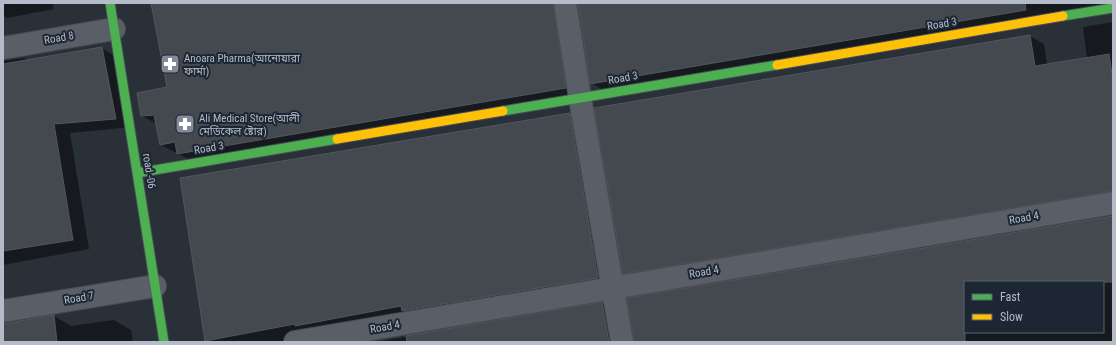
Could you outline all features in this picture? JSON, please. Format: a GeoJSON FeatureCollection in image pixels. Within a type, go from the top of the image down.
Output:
{"type":"FeatureCollection","features":[{"type":"Feature","properties":{"kind":"street","name":"road -06"},"geometry":{"type":"LineString","coordinates":[[110,3],[164,342]]}},
{"type":"Feature","properties":{"kind":"street"},"geometry":{"type":"LineString","coordinates":[[565,3],[622,342]]}},
{"type":"Feature","properties":{"kind":"street","name":"Road 3"},"geometry":{"type":"LineString","coordinates":[[137,173],[1113,8]]}},
{"type":"Feature","properties":{"kind":"street","name":"Road 8"},"geometry":{"type":"LineString","coordinates":[[3,48],[114,29]]}},
{"type":"Feature","properties":{"kind":"street","name":"Road 4"},"geometry":{"type":"LineString","coordinates":[[295,342],[1113,203]]}},
{"type":"Feature","properties":{"kind":"street","name":"Road 7"},"geometry":{"type":"LineString","coordinates":[[3,311],[155,286]]}},
{"type":"Feature","properties":{"kind":"building"},"geometry":{"type":"Polygon","coordinates":[[[151,3],[553,3],[566,88],[177,154],[175,142],[160,145],[154,115],[141,116],[137,93],[167,87],[151,3]]]}},
{"type":"Feature","properties":{"kind":"building"},"geometry":{"type":"Polygon","coordinates":[[[578,3],[1025,3],[1026,10],[590,84],[578,3]]]}},
{"type":"Feature","properties":{"kind":"building"},"geometry":{"type":"Polygon","coordinates":[[[1030,35],[1035,66],[1109,54],[1113,81],[1113,191],[623,274],[594,108],[1030,35]]]}},
{"type":"Feature","properties":{"kind":"building"},"geometry":{"type":"Polygon","coordinates":[[[102,47],[116,119],[54,124],[73,240],[3,251],[3,64],[102,47]]]}},
{"type":"Feature","properties":{"kind":"building"},"geometry":{"type":"Polygon","coordinates":[[[570,113],[598,278],[402,311],[401,306],[205,341],[180,178],[570,113]]]}},
{"type":"Feature","properties":{"kind":"building"},"geometry":{"type":"Polygon","coordinates":[[[1113,216],[1113,282],[964,281],[965,342],[634,342],[627,298],[1113,216]]]}},
{"type":"Feature","properties":{"kind":"building"},"geometry":{"type":"Polygon","coordinates":[[[602,302],[609,342],[407,342],[406,336],[602,302]]]}},
{"type":"Feature","properties":{"kind":"building"},"geometry":{"type":"Polygon","coordinates":[[[54,315],[57,342],[3,342],[3,324],[54,315]]]}},
{"type":"Feature","properties":{"kind":"traffic: fast"},"geometry":{"type":"LineString","coordinates":[[110,3],[164,342]]}},
{"type":"Feature","properties":{"kind":"traffic: fast"},"geometry":{"type":"LineString","coordinates":[[1063,16],[1113,8]]}},
{"type":"Feature","properties":{"kind":"traffic: fast"},"geometry":{"type":"LineString","coordinates":[[503,111],[777,65]]}},
{"type":"Feature","properties":{"kind":"traffic: fast"},"geometry":{"type":"LineString","coordinates":[[137,173],[337,139]]}},
{"type":"Feature","properties":{"kind":"traffic: slow"},"geometry":{"type":"LineString","coordinates":[[777,65],[1063,16]]}},
{"type":"Feature","properties":{"kind":"traffic: slow"},"geometry":{"type":"LineString","coordinates":[[337,139],[503,111]]}},
{"type":"Feature","properties":{"kind":"place","name":"Anoara Pharma(আনোয়ারা ফার্মা)"},"geometry":{"type":"Point","coordinates":[170,64]}},
{"type":"Feature","properties":{"kind":"place","name":"Ali Medical Store(আলী মেডিকেল ষ্টোর)"},"geometry":{"type":"Point","coordinates":[185,124]}}]}
